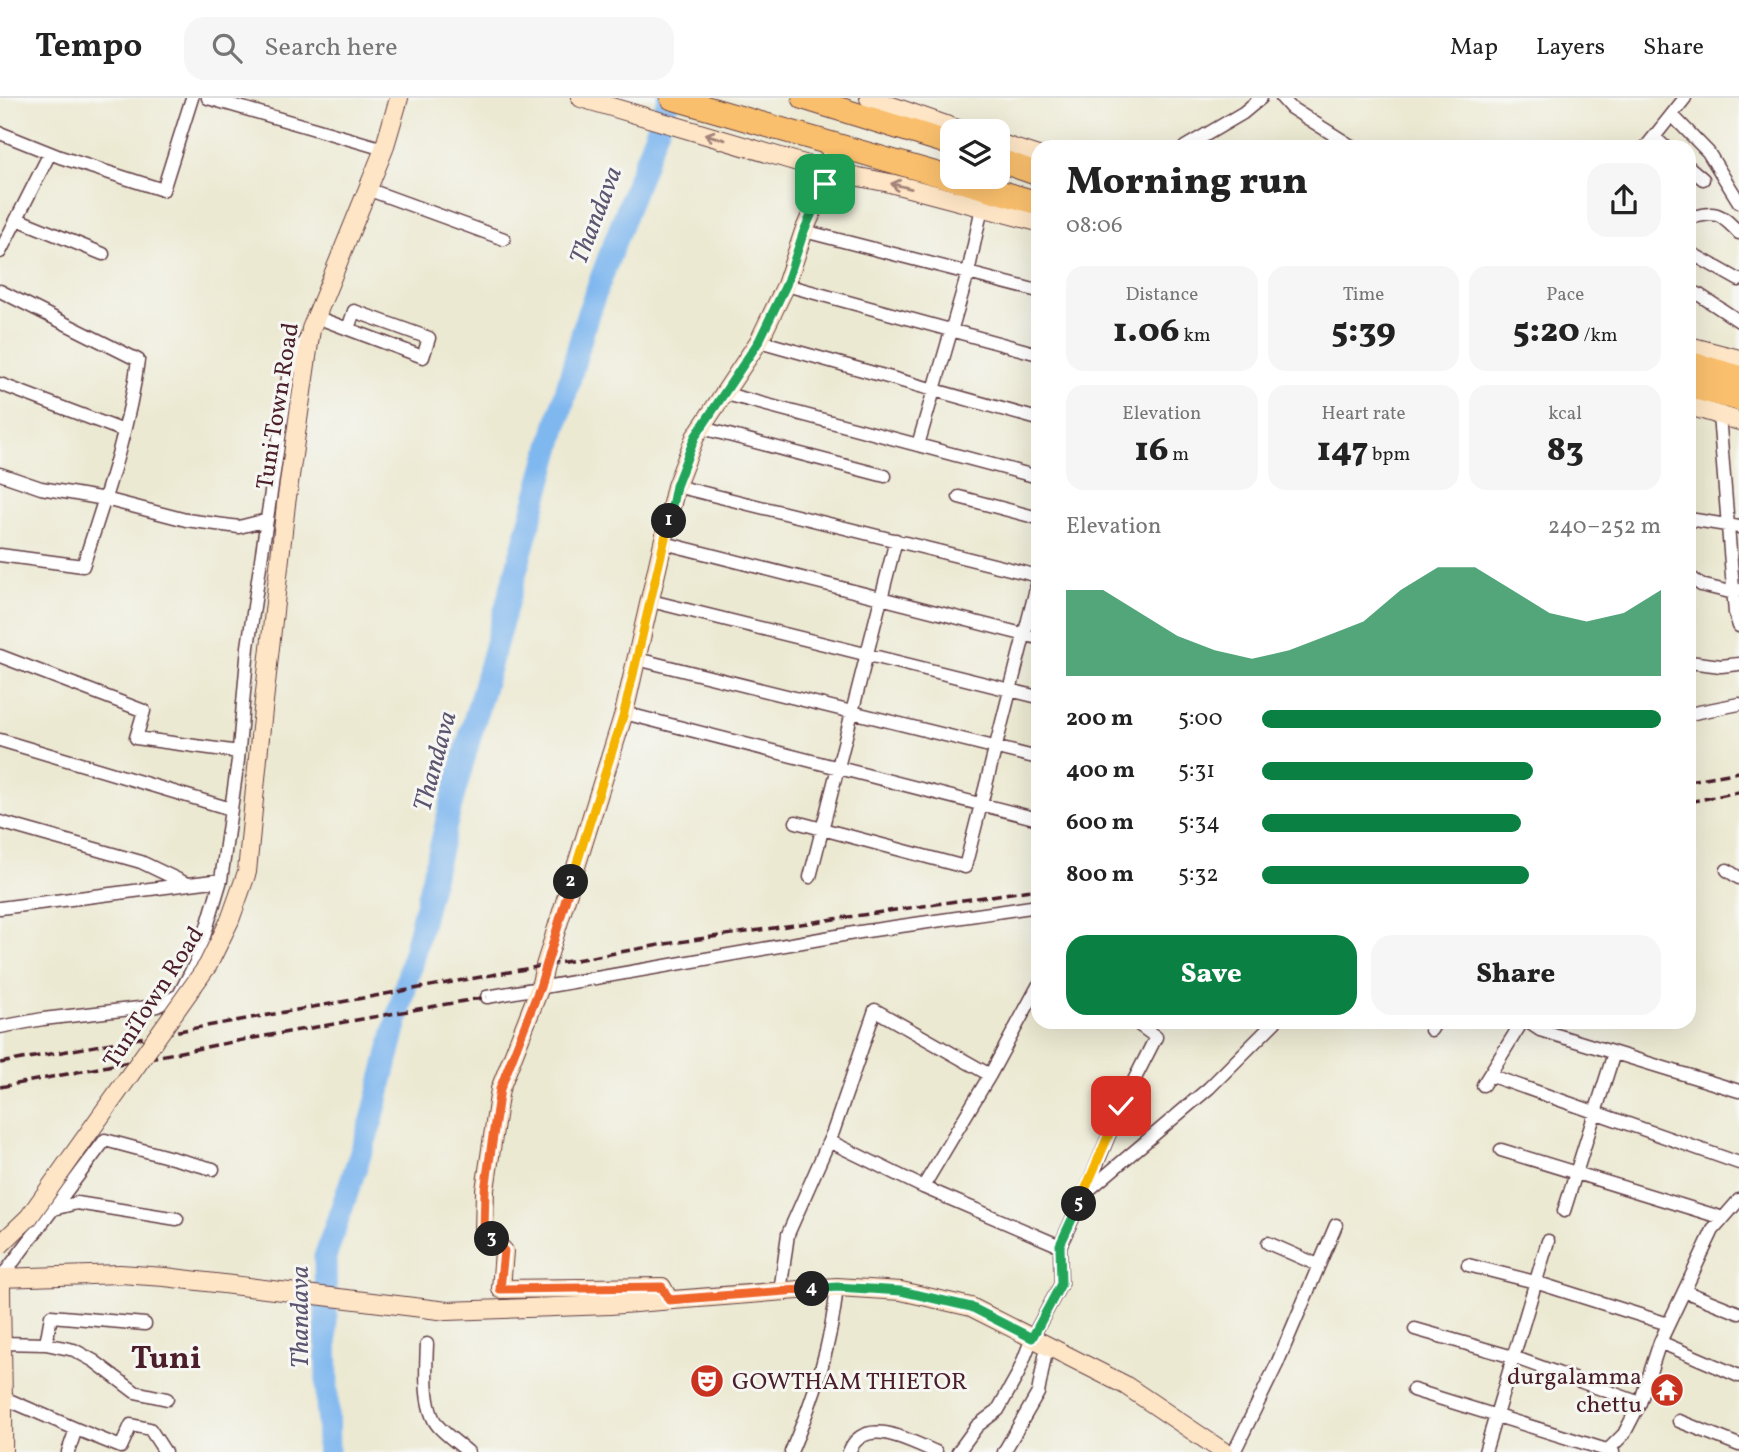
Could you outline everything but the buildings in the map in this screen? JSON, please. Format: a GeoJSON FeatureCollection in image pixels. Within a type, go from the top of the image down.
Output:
{"type":"FeatureCollection","features":[{"type":"Feature","properties":{"kind":"highway"},"geometry":{"type":"LineString","coordinates":[[672,98],[1031,201]]}},
{"type":"Feature","properties":{"kind":"highway"},"geometry":{"type":"LineString","coordinates":[[804,98],[940,140]]}},
{"type":"Feature","properties":{"kind":"highway"},"geometry":{"type":"LineString","coordinates":[[1010,164],[1031,172]]}},
{"type":"Feature","properties":{"kind":"highway"},"geometry":{"type":"LineString","coordinates":[[1696,365],[1739,377]]}},
{"type":"Feature","properties":{"kind":"highway"},"geometry":{"type":"LineString","coordinates":[[1696,388],[1739,400]]}},
{"type":"Feature","properties":{"kind":"street"},"geometry":{"type":"LineString","coordinates":[[0,133],[50,153],[163,190],[192,98]]}},
{"type":"Feature","properties":{"kind":"street"},"geometry":{"type":"LineString","coordinates":[[208,98],[384,149]]}},
{"type":"Feature","properties":{"kind":"street","name":"Tuni Town Road"},"geometry":{"type":"LineString","coordinates":[[260,737],[286,504],[313,323],[384,149],[399,98]]}},
{"type":"Feature","properties":{"kind":"street"},"geometry":{"type":"LineString","coordinates":[[581,98],[828,171],[982,206],[1031,220]]}},
{"type":"Feature","properties":{"kind":"street"},"geometry":{"type":"LineString","coordinates":[[869,98],[940,123]]}},
{"type":"Feature","properties":{"kind":"street"},"geometry":{"type":"LineString","coordinates":[[1197,140],[1243,113],[1261,98]]}},
{"type":"Feature","properties":{"kind":"street"},"geometry":{"type":"LineString","coordinates":[[1282,98],[1291,108],[1342,140]]}},
{"type":"Feature","properties":{"kind":"street"},"geometry":{"type":"LineString","coordinates":[[1652,140],[1685,98]]}},
{"type":"Feature","properties":{"kind":"street"},"geometry":{"type":"LineString","coordinates":[[1672,115],[1696,140]]}},
{"type":"Feature","properties":{"kind":"street"},"geometry":{"type":"LineString","coordinates":[[1696,140],[1707,152],[1739,202]]}},
{"type":"Feature","properties":{"kind":"street"},"geometry":{"type":"LineString","coordinates":[[669,1300],[662,1287],[500,1289],[504,1251],[484,1231],[485,1190],[500,1089],[540,987],[624,713],[676,486],[695,437],[759,341],[786,285],[804,231],[825,184],[833,145]]}},
{"type":"Feature","properties":{"kind":"street"},"geometry":{"type":"LineString","coordinates":[[1010,147],[1031,154]]}},
{"type":"Feature","properties":{"kind":"street"},"geometry":{"type":"LineString","coordinates":[[0,252],[50,153]]}},
{"type":"Feature","properties":{"kind":"street"},"geometry":{"type":"LineString","coordinates":[[1696,173],[1703,179]]}},
{"type":"Feature","properties":{"kind":"street"},"geometry":{"type":"LineString","coordinates":[[367,189],[504,239]]}},
{"type":"Feature","properties":{"kind":"street"},"geometry":{"type":"LineString","coordinates":[[918,445],[968,273],[982,206]]}},
{"type":"Feature","properties":{"kind":"street"},"geometry":{"type":"LineString","coordinates":[[1696,217],[1722,215],[1739,233]]}},
{"type":"Feature","properties":{"kind":"street"},"geometry":{"type":"LineString","coordinates":[[17,219],[103,254]]}},
{"type":"Feature","properties":{"kind":"street"},"geometry":{"type":"LineString","coordinates":[[804,231],[1031,289]]}},
{"type":"Feature","properties":{"kind":"street"},"geometry":{"type":"LineString","coordinates":[[1696,256],[1739,280]]}},
{"type":"Feature","properties":{"kind":"street"},"geometry":{"type":"LineString","coordinates":[[786,285],[1031,352]]}},
{"type":"Feature","properties":{"kind":"street"},"geometry":{"type":"LineString","coordinates":[[0,291],[138,360],[134,395],[83,566],[0,555]]}},
{"type":"Feature","properties":{"kind":"street"},"geometry":{"type":"LineString","coordinates":[[1696,293],[1739,321]]}},
{"type":"Feature","properties":{"kind":"street"},"geometry":{"type":"LineString","coordinates":[[0,1027],[43,1019],[157,1006],[179,995],[197,960],[221,880],[239,752],[248,647],[289,371],[313,323],[348,329],[423,357],[429,338],[354,311],[348,329]]}},
{"type":"Feature","properties":{"kind":"street"},"geometry":{"type":"LineString","coordinates":[[759,341],[1031,417]]}},
{"type":"Feature","properties":{"kind":"street"},"geometry":{"type":"LineString","coordinates":[[1696,348],[1739,359]]}},
{"type":"Feature","properties":{"kind":"street"},"geometry":{"type":"LineString","coordinates":[[0,384],[124,431]]}},
{"type":"Feature","properties":{"kind":"street"},"geometry":{"type":"LineString","coordinates":[[726,394],[1031,475]]}},
{"type":"Feature","properties":{"kind":"street"},"geometry":{"type":"LineString","coordinates":[[1696,408],[1739,421]]}},
{"type":"Feature","properties":{"kind":"street"},"geometry":{"type":"LineString","coordinates":[[1719,415],[1733,526],[1735,613],[1739,626]]}},
{"type":"Feature","properties":{"kind":"street"},"geometry":{"type":"LineString","coordinates":[[702,428],[885,476]]}},
{"type":"Feature","properties":{"kind":"street"},"geometry":{"type":"LineString","coordinates":[[0,474],[41,488],[105,499],[186,520],[239,527],[267,520]]}},
{"type":"Feature","properties":{"kind":"street"},"geometry":{"type":"LineString","coordinates":[[676,486],[1031,576]]}},
{"type":"Feature","properties":{"kind":"street"},"geometry":{"type":"LineString","coordinates":[[959,497],[1031,516]]}},
{"type":"Feature","properties":{"kind":"street"},"geometry":{"type":"LineString","coordinates":[[1696,520],[1733,526]]}},
{"type":"Feature","properties":{"kind":"street"},"geometry":{"type":"LineString","coordinates":[[810,877],[896,540]]}},
{"type":"Feature","properties":{"kind":"street"},"geometry":{"type":"LineString","coordinates":[[664,543],[1031,636]]}},
{"type":"Feature","properties":{"kind":"street"},"geometry":{"type":"LineString","coordinates":[[1696,581],[1702,585],[1736,591]]}},
{"type":"Feature","properties":{"kind":"street"},"geometry":{"type":"LineString","coordinates":[[651,601],[1031,695]]}},
{"type":"Feature","properties":{"kind":"street"},"geometry":{"type":"LineString","coordinates":[[796,822],[965,867],[1031,606]]}},
{"type":"Feature","properties":{"kind":"street"},"geometry":{"type":"LineString","coordinates":[[0,656],[144,710],[136,738],[239,752]]}},
{"type":"Feature","properties":{"kind":"street"},"geometry":{"type":"LineString","coordinates":[[637,659],[1031,756]]}},
{"type":"Feature","properties":{"kind":"street"},"geometry":{"type":"LineString","coordinates":[[1696,663],[1721,666],[1739,664]]}},
{"type":"Feature","properties":{"kind":"street"},"geometry":{"type":"LineString","coordinates":[[1696,713],[1739,704]]}},
{"type":"Feature","properties":{"kind":"street"},"geometry":{"type":"LineString","coordinates":[[624,713],[1031,817]]}},
{"type":"Feature","properties":{"kind":"street","name":"TuniTown Road"},"geometry":{"type":"LineString","coordinates":[[0,1245],[29,1217],[208,965],[230,920],[247,872],[260,737]]}},
{"type":"Feature","properties":{"kind":"street"},"geometry":{"type":"LineString","coordinates":[[0,740],[231,809]]}},
{"type":"Feature","properties":{"kind":"street"},"geometry":{"type":"LineString","coordinates":[[0,822],[141,862],[187,884]]}},
{"type":"Feature","properties":{"kind":"street"},"geometry":{"type":"LineString","coordinates":[[1727,870],[1739,878]]}},
{"type":"Feature","properties":{"kind":"street"},"geometry":{"type":"LineString","coordinates":[[0,908],[221,880]]}},
{"type":"Feature","properties":{"kind":"street"},"geometry":{"type":"LineString","coordinates":[[487,997],[860,932],[1031,907]]}},
{"type":"Feature","properties":{"kind":"street"},"geometry":{"type":"LineString","coordinates":[[923,1187],[990,1075],[1031,999]]}},
{"type":"Feature","properties":{"kind":"street"},"geometry":{"type":"LineString","coordinates":[[780,1292],[788,1234],[829,1141],[875,1010],[990,1075]]}},
{"type":"Feature","properties":{"kind":"street"},"geometry":{"type":"LineString","coordinates":[[958,1452],[977,1426],[998,1409],[1039,1342],[1061,1284],[1060,1245],[1121,1106],[1156,1037],[1145,1029]]}},
{"type":"Feature","properties":{"kind":"street"},"geometry":{"type":"LineString","coordinates":[[1084,1194],[1209,1088],[1268,1029]]}},
{"type":"Feature","properties":{"kind":"street"},"geometry":{"type":"LineString","coordinates":[[1518,1029],[1486,1080],[1595,1113],[1739,1163]]}},
{"type":"Feature","properties":{"kind":"street"},"geometry":{"type":"LineString","coordinates":[[1538,1029],[1739,1091]]}},
{"type":"Feature","properties":{"kind":"street"},"geometry":{"type":"LineString","coordinates":[[1564,1211],[1614,1053]]}},
{"type":"Feature","properties":{"kind":"street"},"geometry":{"type":"LineString","coordinates":[[3,1452],[0,1278],[105,1140],[213,1168]]}},
{"type":"Feature","properties":{"kind":"street"},"geometry":{"type":"LineString","coordinates":[[829,1141],[923,1187],[1060,1245]]}},
{"type":"Feature","properties":{"kind":"street"},"geometry":{"type":"LineString","coordinates":[[1501,1150],[1723,1218]]}},
{"type":"Feature","properties":{"kind":"street"},"geometry":{"type":"LineString","coordinates":[[1413,1390],[1609,1451],[1624,1434],[1640,1403],[1660,1342],[1713,1230],[1739,1200]]}},
{"type":"Feature","properties":{"kind":"street"},"geometry":{"type":"LineString","coordinates":[[53,1209],[77,1203],[177,1219]]}},
{"type":"Feature","properties":{"kind":"street"},"geometry":{"type":"LineString","coordinates":[[1234,1452],[1277,1364],[1336,1225]]}},
{"type":"Feature","properties":{"kind":"street"},"geometry":{"type":"LineString","coordinates":[[1485,1452],[1548,1241]]}},
{"type":"Feature","properties":{"kind":"street"},"geometry":{"type":"LineString","coordinates":[[1268,1242],[1318,1265]]}},
{"type":"Feature","properties":{"kind":"street"},"geometry":{"type":"LineString","coordinates":[[1468,1265],[1535,1282],[1668,1324]]}},
{"type":"Feature","properties":{"kind":"street"},"geometry":{"type":"LineString","coordinates":[[0,1278],[120,1274],[442,1310],[610,1305],[837,1287],[901,1291],[971,1307],[1125,1385],[1224,1452]]}},
{"type":"Feature","properties":{"kind":"street"},"geometry":{"type":"LineString","coordinates":[[791,1452],[812,1402],[833,1327],[837,1287]]}},
{"type":"Feature","properties":{"kind":"street"},"geometry":{"type":"LineString","coordinates":[[1684,1291],[1739,1313]]}},
{"type":"Feature","properties":{"kind":"street"},"geometry":{"type":"LineString","coordinates":[[46,1344],[51,1315],[145,1324]]}},
{"type":"Feature","properties":{"kind":"street"},"geometry":{"type":"LineString","coordinates":[[1415,1329],[1513,1357],[1640,1403]]}},
{"type":"Feature","properties":{"kind":"street"},"geometry":{"type":"LineString","coordinates":[[1004,1452],[1038,1393],[1039,1342]]}},
{"type":"Feature","properties":{"kind":"street"},"geometry":{"type":"LineString","coordinates":[[1660,1342],[1739,1376]]}},
{"type":"Feature","properties":{"kind":"street"},"geometry":{"type":"LineString","coordinates":[[1,1343],[46,1344],[74,1350],[94,1360],[135,1392],[167,1399]]}},
{"type":"Feature","properties":{"kind":"street"},"geometry":{"type":"LineString","coordinates":[[427,1344],[425,1378],[436,1424],[468,1452]]}},
{"type":"Feature","properties":{"kind":"street"},"geometry":{"type":"LineString","coordinates":[[2,1398],[114,1448],[121,1447],[131,1425],[150,1429],[165,1452]]}},
{"type":"Feature","properties":{"kind":"street"},"geometry":{"type":"LineString","coordinates":[[1679,1421],[1739,1445]]}},
{"type":"Feature","properties":{"kind":"street"},"geometry":{"type":"LineString","coordinates":[[68,1452],[76,1429]]}},
{"type":"Feature","properties":{"kind":"street"},"geometry":{"type":"LineString","coordinates":[[849,1452],[853,1442],[861,1435],[871,1433],[892,1434],[936,1452]]}},
{"type":"Feature","properties":{"kind":"waterway","name":"Thandava"},"geometry":{"type":"LineString","coordinates":[[328,1452],[325,1257],[372,1120],[452,801],[588,313],[669,98]]}},
{"type":"Feature","properties":{"kind":"railway"},"geometry":{"type":"LineString","coordinates":[[1696,780],[1739,772]]}},
{"type":"Feature","properties":{"kind":"railway"},"geometry":{"type":"LineString","coordinates":[[1696,801],[1739,792]]}},
{"type":"Feature","properties":{"kind":"railway"},"geometry":{"type":"LineString","coordinates":[[0,1063],[665,944],[1031,890]]}},
{"type":"Feature","properties":{"kind":"railway"},"geometry":{"type":"LineString","coordinates":[[0,1087],[237,1041],[487,997]]}},
{"type":"Feature","properties":{"kind":"place","name":"GOWTHAM THIETOR"},"geometry":{"type":"Point","coordinates":[707,1381]}},
{"type":"Feature","properties":{"kind":"place","name":"durgalamma chettu"},"geometry":{"type":"Point","coordinates":[1667,1390]}},
{"type":"Feature","properties":{"kind":"district","name":"Tuni"},"geometry":{"type":"Point","coordinates":[166,1357]}},
{"type":"Feature","properties":{"kind":"route"},"geometry":{"type":"LineString","coordinates":[[825,184],[804,231],[786,285],[759,341],[695,437],[676,486],[624,713],[540,987],[500,1089],[485,1190],[484,1231],[504,1251],[500,1289],[662,1287],[669,1300],[837,1287],[901,1291],[971,1307],[1032,1338],[1061,1284],[1060,1245],[1099,1162],[1121,1106]]}}]}
